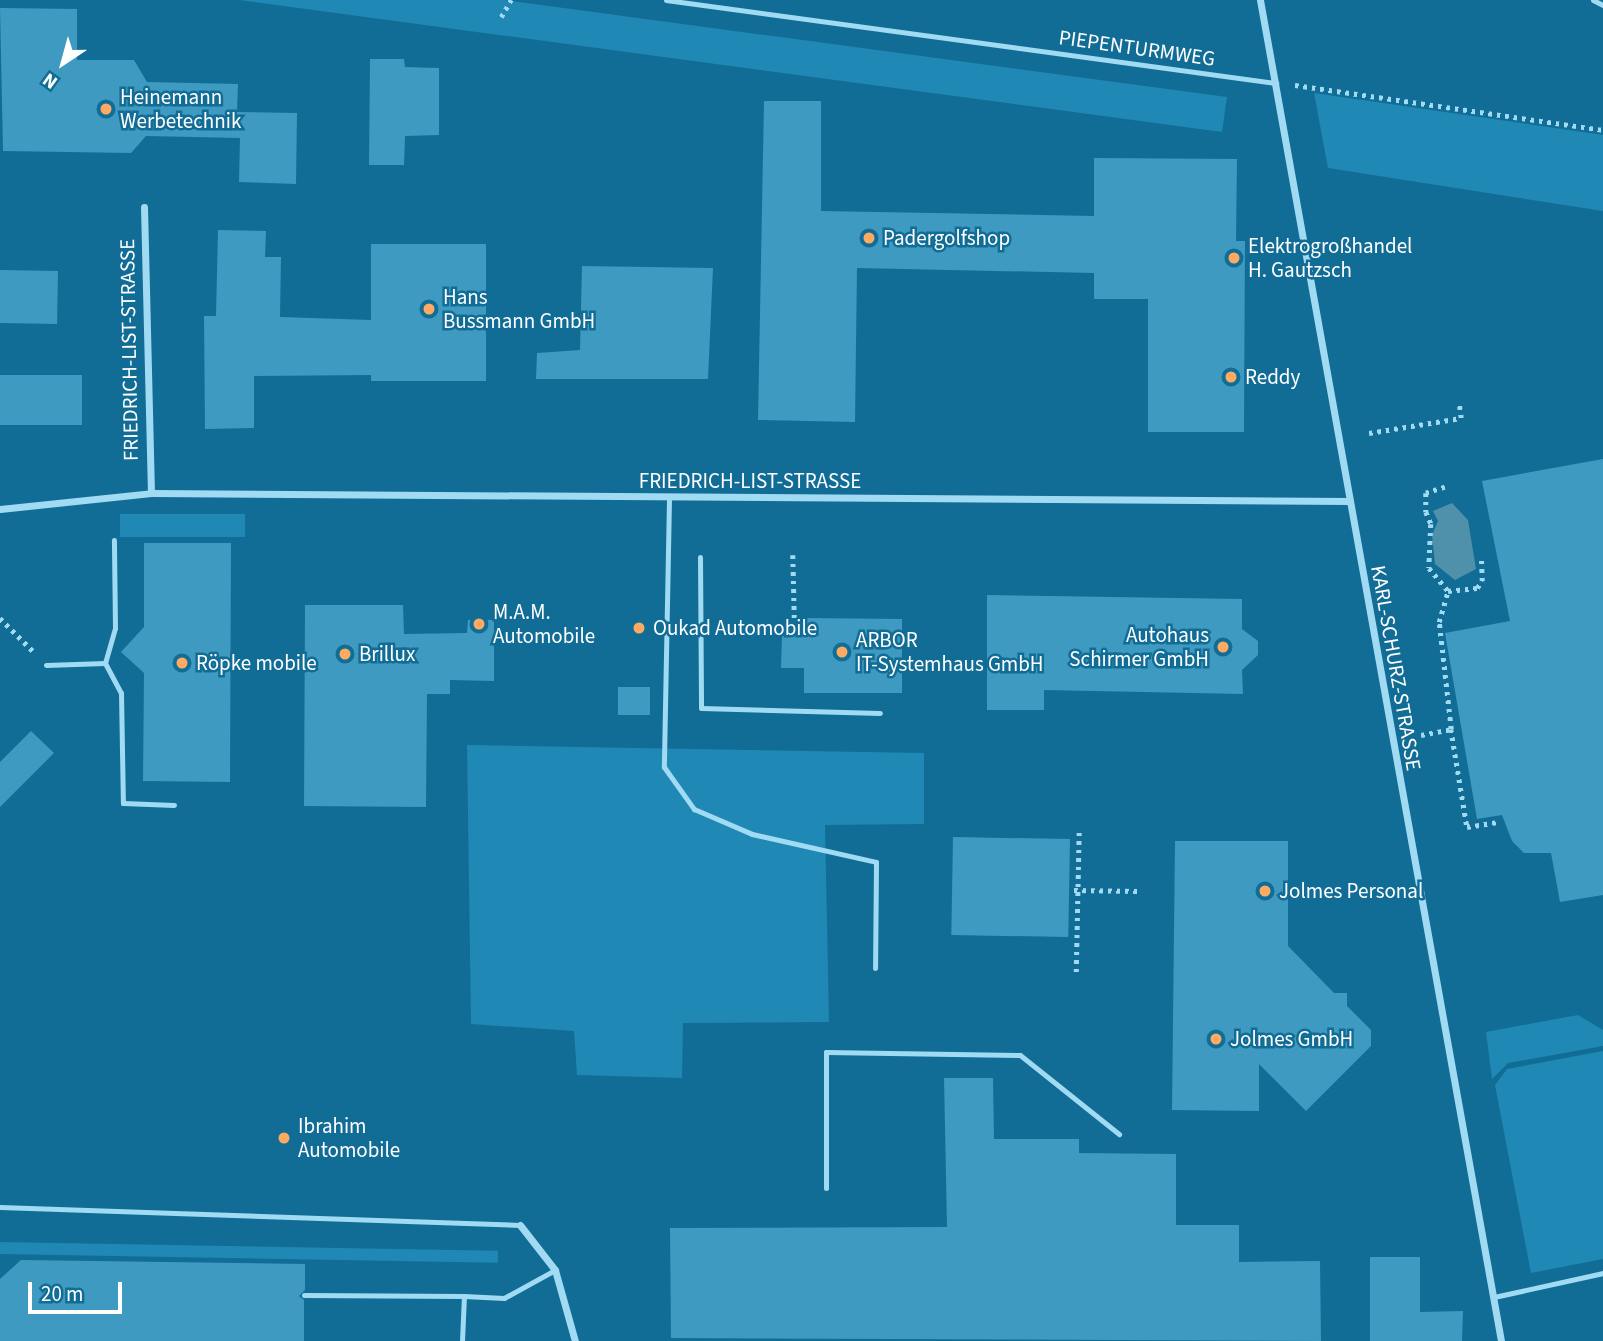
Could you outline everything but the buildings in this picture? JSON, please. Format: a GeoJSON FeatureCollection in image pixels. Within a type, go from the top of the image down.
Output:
{"type":"FeatureCollection","features":[{"type":"Feature","properties":{"kind":"street","name":"KARL-SCHURZ-STRASSE"},"geometry":{"type":"LineString","coordinates":[[1260,0],[1501,1341]]}},
{"type":"Feature","properties":{"kind":"street","name":"FRIEDRICH-LIST-STRASSE"},"geometry":{"type":"LineString","coordinates":[[144,207],[151,493]]}},
{"type":"Feature","properties":{"kind":"street","name":"FRIEDRICH-LIST-STRASSE"},"geometry":{"type":"LineString","coordinates":[[0,509],[151,493],[669,499],[1349,501]]}},
{"type":"Feature","properties":{"kind":"street"},"geometry":{"type":"LineString","coordinates":[[520,1225],[555,1270],[575,1341]]}},
{"type":"Feature","properties":{"kind":"lane","name":"PIEPENTURMWEG"},"geometry":{"type":"LineString","coordinates":[[666,0],[1276,83]]}},
{"type":"Feature","properties":{"kind":"lane"},"geometry":{"type":"LineString","coordinates":[[1593,0],[1603,5]]}},
{"type":"Feature","properties":{"kind":"lane"},"geometry":{"type":"LineString","coordinates":[[669,499],[664,767],[694,808],[752,834],[876,862],[875,968]]}},
{"type":"Feature","properties":{"kind":"lane"},"geometry":{"type":"LineString","coordinates":[[114,540],[115,628],[105,663],[121,692],[123,803],[174,805]]}},
{"type":"Feature","properties":{"kind":"lane"},"geometry":{"type":"LineString","coordinates":[[700,557],[701,708],[880,713]]}},
{"type":"Feature","properties":{"kind":"lane"},"geometry":{"type":"LineString","coordinates":[[46,664],[105,663]]}},
{"type":"Feature","properties":{"kind":"lane"},"geometry":{"type":"LineString","coordinates":[[825,1188],[826,1052],[1020,1055],[1119,1134]]}},
{"type":"Feature","properties":{"kind":"lane"},"geometry":{"type":"LineString","coordinates":[[0,1208],[520,1225]]}},
{"type":"Feature","properties":{"kind":"lane"},"geometry":{"type":"LineString","coordinates":[[304,1295],[504,1298],[555,1270]]}},
{"type":"Feature","properties":{"kind":"lane"},"geometry":{"type":"LineString","coordinates":[[1494,1297],[1603,1273]]}},
{"type":"Feature","properties":{"kind":"lane"},"geometry":{"type":"LineString","coordinates":[[462,1341],[464,1296]]}},
{"type":"Feature","properties":{"kind":"path"},"geometry":{"type":"LineString","coordinates":[[501,17],[510,0]]}},
{"type":"Feature","properties":{"kind":"path"},"geometry":{"type":"LineString","coordinates":[[1276,83],[1603,130]]}},
{"type":"Feature","properties":{"kind":"path"},"geometry":{"type":"LineString","coordinates":[[1369,433],[1461,418],[1459,404]]}},
{"type":"Feature","properties":{"kind":"path"},"geometry":{"type":"LineString","coordinates":[[1445,486],[1426,493],[1426,512],[1429,568],[1448,590]]}},
{"type":"Feature","properties":{"kind":"path"},"geometry":{"type":"LineString","coordinates":[[793,555],[795,636]]}},
{"type":"Feature","properties":{"kind":"path"},"geometry":{"type":"LineString","coordinates":[[1448,590],[1477,588],[1481,557]]}},
{"type":"Feature","properties":{"kind":"path"},"geometry":{"type":"LineString","coordinates":[[1448,590],[1439,636],[1467,827],[1500,822]]}},
{"type":"Feature","properties":{"kind":"path"},"geometry":{"type":"LineString","coordinates":[[0,618],[46,664]]}},
{"type":"Feature","properties":{"kind":"path"},"geometry":{"type":"LineString","coordinates":[[1421,735],[1451,729]]}},
{"type":"Feature","properties":{"kind":"path"},"geometry":{"type":"LineString","coordinates":[[1076,972],[1079,832]]}},
{"type":"Feature","properties":{"kind":"path"},"geometry":{"type":"LineString","coordinates":[[1076,890],[1139,891]]}},
{"type":"Feature","properties":{"kind":"shaded area"},"geometry":{"type":"Polygon","coordinates":[[[239,0],[504,0],[1227,97],[1222,132],[239,0]]]}},
{"type":"Feature","properties":{"kind":"shaded area"},"geometry":{"type":"Polygon","coordinates":[[[1314,93],[1603,135],[1603,211],[1328,168],[1314,93]]]}},
{"type":"Feature","properties":{"kind":"shaded area"},"geometry":{"type":"Polygon","coordinates":[[[1452,503],[1468,520],[1476,569],[1455,580],[1435,564],[1432,535],[1438,521],[1433,511],[1452,503]]]}},
{"type":"Feature","properties":{"kind":"shaded area"},"geometry":{"type":"Polygon","coordinates":[[[120,514],[245,514],[245,537],[120,537],[120,514]]]}},
{"type":"Feature","properties":{"kind":"shaded area"},"geometry":{"type":"Polygon","coordinates":[[[467,745],[924,753],[924,824],[825,825],[829,1022],[683,1023],[682,1078],[577,1075],[574,1031],[471,1024],[467,745]]]}},
{"type":"Feature","properties":{"kind":"shaded area"},"geometry":{"type":"Polygon","coordinates":[[[1578,1015],[1603,1030],[1603,1046],[1508,1063],[1492,1079],[1486,1032],[1578,1015]]]}},
{"type":"Feature","properties":{"kind":"shaded area"},"geometry":{"type":"Polygon","coordinates":[[[1603,1051],[1603,1259],[1531,1273],[1495,1085],[1507,1069],[1603,1051]]]}},
{"type":"Feature","properties":{"kind":"shaded area"},"geometry":{"type":"Polygon","coordinates":[[[0,1242],[498,1251],[498,1263],[0,1254],[0,1242]]]}},
{"type":"Feature","properties":{"kind":"place","name":"Heinemann Werbetechnik"},"geometry":{"type":"Point","coordinates":[106,109]}},
{"type":"Feature","properties":{"kind":"place","name":"Padergolfshop"},"geometry":{"type":"Point","coordinates":[869,238]}},
{"type":"Feature","properties":{"kind":"place","name":"Elektrogroßhandel H. Gautzsch"},"geometry":{"type":"Point","coordinates":[1234,258]}},
{"type":"Feature","properties":{"kind":"place","name":"Hans Bussmann GmbH"},"geometry":{"type":"Point","coordinates":[429,309]}},
{"type":"Feature","properties":{"kind":"place","name":"Reddy"},"geometry":{"type":"Point","coordinates":[1231,377]}},
{"type":"Feature","properties":{"kind":"place","name":"M.A.M. Automobile"},"geometry":{"type":"Point","coordinates":[479,624]}},
{"type":"Feature","properties":{"kind":"place","name":"Oukad Automobile"},"geometry":{"type":"Point","coordinates":[639,628]}},
{"type":"Feature","properties":{"kind":"place","name":"Autohaus Schirmer GmbH"},"geometry":{"type":"Point","coordinates":[1223,647]}},
{"type":"Feature","properties":{"kind":"place","name":"ARBOR IT-Systemhaus GmbH"},"geometry":{"type":"Point","coordinates":[842,652]}},
{"type":"Feature","properties":{"kind":"place","name":"Brillux"},"geometry":{"type":"Point","coordinates":[345,654]}},
{"type":"Feature","properties":{"kind":"place","name":"Röpke mobile"},"geometry":{"type":"Point","coordinates":[182,663]}},
{"type":"Feature","properties":{"kind":"place","name":"Jolmes Personal"},"geometry":{"type":"Point","coordinates":[1265,891]}},
{"type":"Feature","properties":{"kind":"place","name":"Jolmes GmbH"},"geometry":{"type":"Point","coordinates":[1216,1039]}},
{"type":"Feature","properties":{"kind":"place","name":"Ibrahim Automobile"},"geometry":{"type":"Point","coordinates":[284,1138]}}]}
